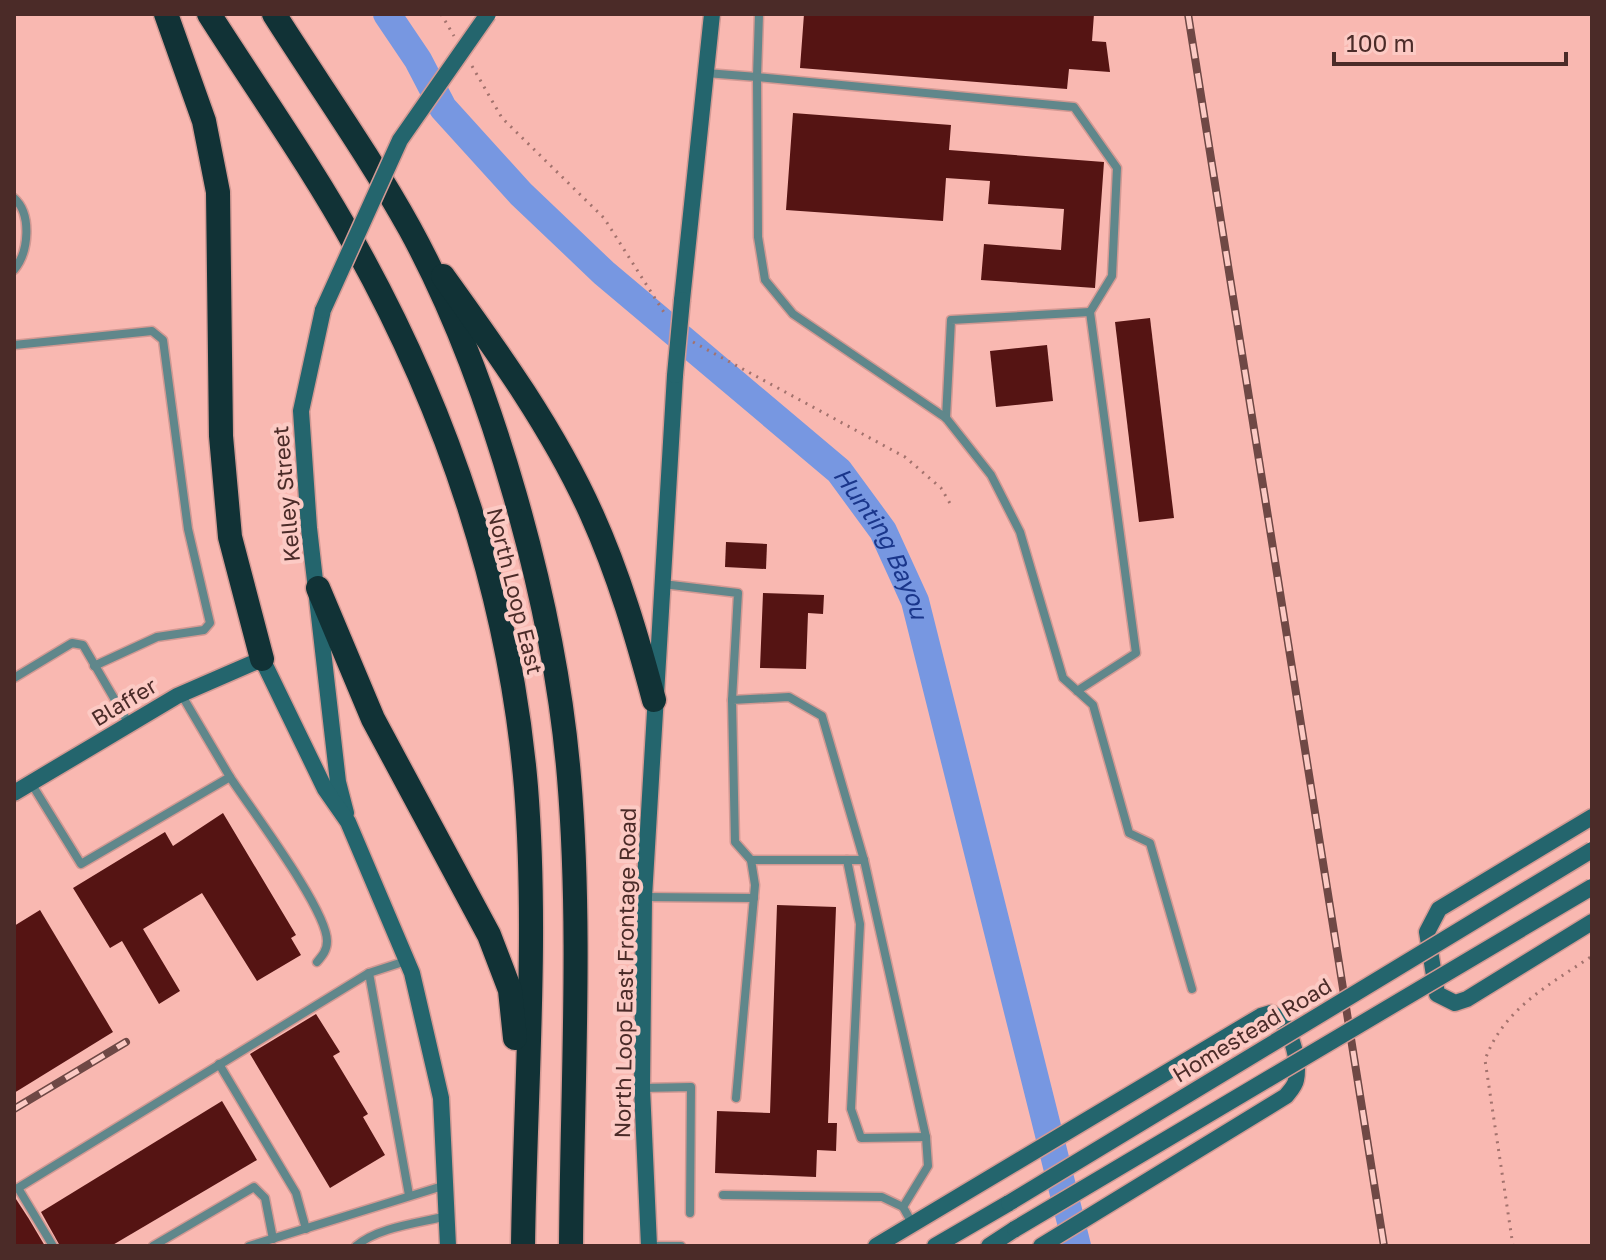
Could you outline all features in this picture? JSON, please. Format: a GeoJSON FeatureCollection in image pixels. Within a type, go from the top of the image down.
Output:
{"type":"FeatureCollection","features":[{"type":"Feature","properties":{"kind":"highway"},"geometry":{"type":"LineString","coordinates":[[166,14],[204,121],[218,192],[221,436],[229,522],[262,659]]}},
{"type":"Feature","properties":{"kind":"highway","name":"North Loop East"},"geometry":{"type":"LineString","coordinates":[[209,14],[355,244],[400,330],[436,415],[487,566],[511,676],[526,786],[531,902],[523,1246]]}},
{"type":"Feature","properties":{"kind":"highway","name":"North Loop East"},"geometry":{"type":"LineString","coordinates":[[275,15],[410,229],[448,312],[494,435],[528,550],[554,661],[569,777],[573,904],[571,1246]]}},
{"type":"Feature","properties":{"kind":"highway"},"geometry":{"type":"LineString","coordinates":[[410,229],[555,444],[592,513],[622,586],[654,700]]}},
{"type":"Feature","properties":{"kind":"highway"},"geometry":{"type":"LineString","coordinates":[[318,588],[373,719],[489,935],[510,990],[524,1127]]}},
{"type":"Feature","properties":{"kind":"main road","name":"Kelley Street"},"geometry":{"type":"LineString","coordinates":[[348,822],[338,782],[309,528],[301,411],[323,310],[400,140],[488,14]]}},
{"type":"Feature","properties":{"kind":"main road"},"geometry":{"type":"LineString","coordinates":[[654,700],[675,375],[712,14]]}},
{"type":"Feature","properties":{"kind":"main road","name":"Blaffer"},"geometry":{"type":"LineString","coordinates":[[14,793],[181,694],[262,659]]}},
{"type":"Feature","properties":{"kind":"main road"},"geometry":{"type":"LineString","coordinates":[[262,659],[325,789],[348,822],[407,961],[441,1098],[448,1246]]}},
{"type":"Feature","properties":{"kind":"main road","name":"North Loop East Frontage Road"},"geometry":{"type":"LineString","coordinates":[[649,1246],[642,1088],[644,897],[654,700]]}},
{"type":"Feature","properties":{"kind":"main road"},"geometry":{"type":"LineString","coordinates":[[1592,817],[1439,909],[1427,932],[1437,994],[1455,1003],[1467,999],[1592,922]]}},
{"type":"Feature","properties":{"kind":"main road","name":"Homestead Road"},"geometry":{"type":"LineString","coordinates":[[935,1246],[1592,850]]}},
{"type":"Feature","properties":{"kind":"main road"},"geometry":{"type":"LineString","coordinates":[[989,1246],[1592,887]]}},
{"type":"Feature","properties":{"kind":"main road"},"geometry":{"type":"LineString","coordinates":[[876,1246],[1261,1016],[1271,1013],[1286,1025],[1296,1083],[1286,1096],[1041,1246]]}},
{"type":"Feature","properties":{"kind":"lane"},"geometry":{"type":"LineString","coordinates":[[759,14],[758,237],[765,280],[793,314],[946,418],[991,475],[1020,532],[1063,678],[1093,705],[1129,833],[1150,843],[1192,989]]}},
{"type":"Feature","properties":{"kind":"lane"},"geometry":{"type":"LineString","coordinates":[[705,73],[1074,107],[1117,168],[1112,276],[1090,312],[1136,653],[1077,691]]}},
{"type":"Feature","properties":{"kind":"lane"},"geometry":{"type":"LineString","coordinates":[[14,198],[20,203],[28,230],[20,263],[14,270]]}},
{"type":"Feature","properties":{"kind":"lane"},"geometry":{"type":"LineString","coordinates":[[946,418],[951,320],[1090,312]]}},
{"type":"Feature","properties":{"kind":"lane"},"geometry":{"type":"LineString","coordinates":[[14,345],[152,331],[163,340],[188,529],[210,623],[204,630],[157,637],[94,666]]}},
{"type":"Feature","properties":{"kind":"lane"},"geometry":{"type":"LineString","coordinates":[[662,584],[738,593],[732,700],[735,842],[751,860],[754,898],[736,1098]]}},
{"type":"Feature","properties":{"kind":"lane"},"geometry":{"type":"LineString","coordinates":[[14,678],[72,643],[83,645],[129,724]]}},
{"type":"Feature","properties":{"kind":"lane"},"geometry":{"type":"LineString","coordinates":[[181,694],[230,777],[282,851],[323,924],[328,938],[326,951],[317,962]]}},
{"type":"Feature","properties":{"kind":"lane"},"geometry":{"type":"LineString","coordinates":[[732,700],[789,697],[822,716],[864,860],[926,1137],[928,1166],[903,1207]]}},
{"type":"Feature","properties":{"kind":"lane"},"geometry":{"type":"LineString","coordinates":[[31,783],[81,864],[230,777]]}},
{"type":"Feature","properties":{"kind":"lane"},"geometry":{"type":"LineString","coordinates":[[751,860],[864,860]]}},
{"type":"Feature","properties":{"kind":"lane"},"geometry":{"type":"LineString","coordinates":[[847,860],[860,924],[851,1109],[861,1138],[926,1137]]}},
{"type":"Feature","properties":{"kind":"lane"},"geometry":{"type":"LineString","coordinates":[[644,897],[754,898]]}},
{"type":"Feature","properties":{"kind":"lane"},"geometry":{"type":"LineString","coordinates":[[53,1246],[18,1188],[369,973],[407,961]]}},
{"type":"Feature","properties":{"kind":"lane"},"geometry":{"type":"LineString","coordinates":[[369,973],[409,1195]]}},
{"type":"Feature","properties":{"kind":"lane"},"geometry":{"type":"LineString","coordinates":[[219,1064],[296,1193],[306,1229]]}},
{"type":"Feature","properties":{"kind":"lane"},"geometry":{"type":"LineString","coordinates":[[642,1088],[691,1087],[690,1213]]}},
{"type":"Feature","properties":{"kind":"lane"},"geometry":{"type":"LineString","coordinates":[[249,1246],[447,1184]]}},
{"type":"Feature","properties":{"kind":"lane"},"geometry":{"type":"LineString","coordinates":[[153,1246],[254,1187],[265,1198],[273,1239]]}},
{"type":"Feature","properties":{"kind":"lane"},"geometry":{"type":"LineString","coordinates":[[723,1195],[882,1197],[903,1207],[912,1223]]}},
{"type":"Feature","properties":{"kind":"lane"},"geometry":{"type":"LineString","coordinates":[[356,1246],[363,1240],[448,1216]]}},
{"type":"Feature","properties":{"kind":"lane"},"geometry":{"type":"LineString","coordinates":[[657,1246],[681,1246]]}},
{"type":"Feature","properties":{"kind":"path"},"geometry":{"type":"LineString","coordinates":[[1513,1246],[1485,1060],[1494,1036],[1507,1020],[1592,956]]}},
{"type":"Feature","properties":{"kind":"building"},"geometry":{"type":"Polygon","coordinates":[[[804,14],[1094,14],[1092,41],[1106,42],[1110,72],[1069,69],[1067,89],[800,68],[804,14]]]}},
{"type":"Feature","properties":{"kind":"building"},"geometry":{"type":"Polygon","coordinates":[[[793,113],[951,125],[949,150],[1104,162],[1095,288],[981,280],[984,244],[1061,250],[1064,209],[988,204],[990,181],[946,178],[943,221],[786,210],[793,113]]]}},
{"type":"Feature","properties":{"kind":"building"},"geometry":{"type":"Polygon","coordinates":[[[1150,318],[1174,518],[1139,522],[1115,322],[1150,318]]]}},
{"type":"Feature","properties":{"kind":"building"},"geometry":{"type":"Polygon","coordinates":[[[1047,345],[1053,401],[996,407],[990,351],[1047,345]]]}},
{"type":"Feature","properties":{"kind":"building"},"geometry":{"type":"Polygon","coordinates":[[[726,542],[767,544],[766,569],[725,567],[726,542]]]}},
{"type":"Feature","properties":{"kind":"building"},"geometry":{"type":"Polygon","coordinates":[[[763,593],[824,595],[823,614],[808,613],[806,669],[760,668],[763,593]]]}},
{"type":"Feature","properties":{"kind":"building"},"geometry":{"type":"Polygon","coordinates":[[[223,813],[296,935],[291,938],[301,955],[257,981],[202,893],[143,929],[180,991],[159,1004],[122,941],[110,948],[73,888],[165,832],[173,846],[223,813]]]}},
{"type":"Feature","properties":{"kind":"building"},"geometry":{"type":"Polygon","coordinates":[[[777,905],[836,907],[828,1123],[837,1123],[836,1151],[817,1150],[816,1177],[715,1173],[717,1111],[770,1113],[777,905]]]}},
{"type":"Feature","properties":{"kind":"building"},"geometry":{"type":"Polygon","coordinates":[[[40,910],[113,1032],[14,1093],[14,926],[40,910]]]}},
{"type":"Feature","properties":{"kind":"building"},"geometry":{"type":"Polygon","coordinates":[[[316,1014],[340,1052],[333,1056],[368,1114],[363,1117],[385,1155],[330,1188],[250,1054],[316,1014]]]}},
{"type":"Feature","properties":{"kind":"building"},"geometry":{"type":"Polygon","coordinates":[[[222,1101],[257,1160],[111,1246],[60,1246],[41,1212],[222,1101]]]}},
{"type":"Feature","properties":{"kind":"building"},"geometry":{"type":"Polygon","coordinates":[[[14,1196],[29,1219],[45,1246],[14,1246],[14,1196]]]}},
{"type":"Feature","properties":{"kind":"waterway","name":"Hunting Bayou"},"geometry":{"type":"LineString","coordinates":[[387,14],[418,60],[443,108],[521,194],[604,273],[839,471],[883,531],[915,601],[1077,1246]]}},
{"type":"Feature","properties":{"kind":"railway"},"geometry":{"type":"LineString","coordinates":[[1188,14],[1384,1246]]}},
{"type":"Feature","properties":{"kind":"railway"},"geometry":{"type":"LineString","coordinates":[[14,1109],[126,1042]]}}]}
